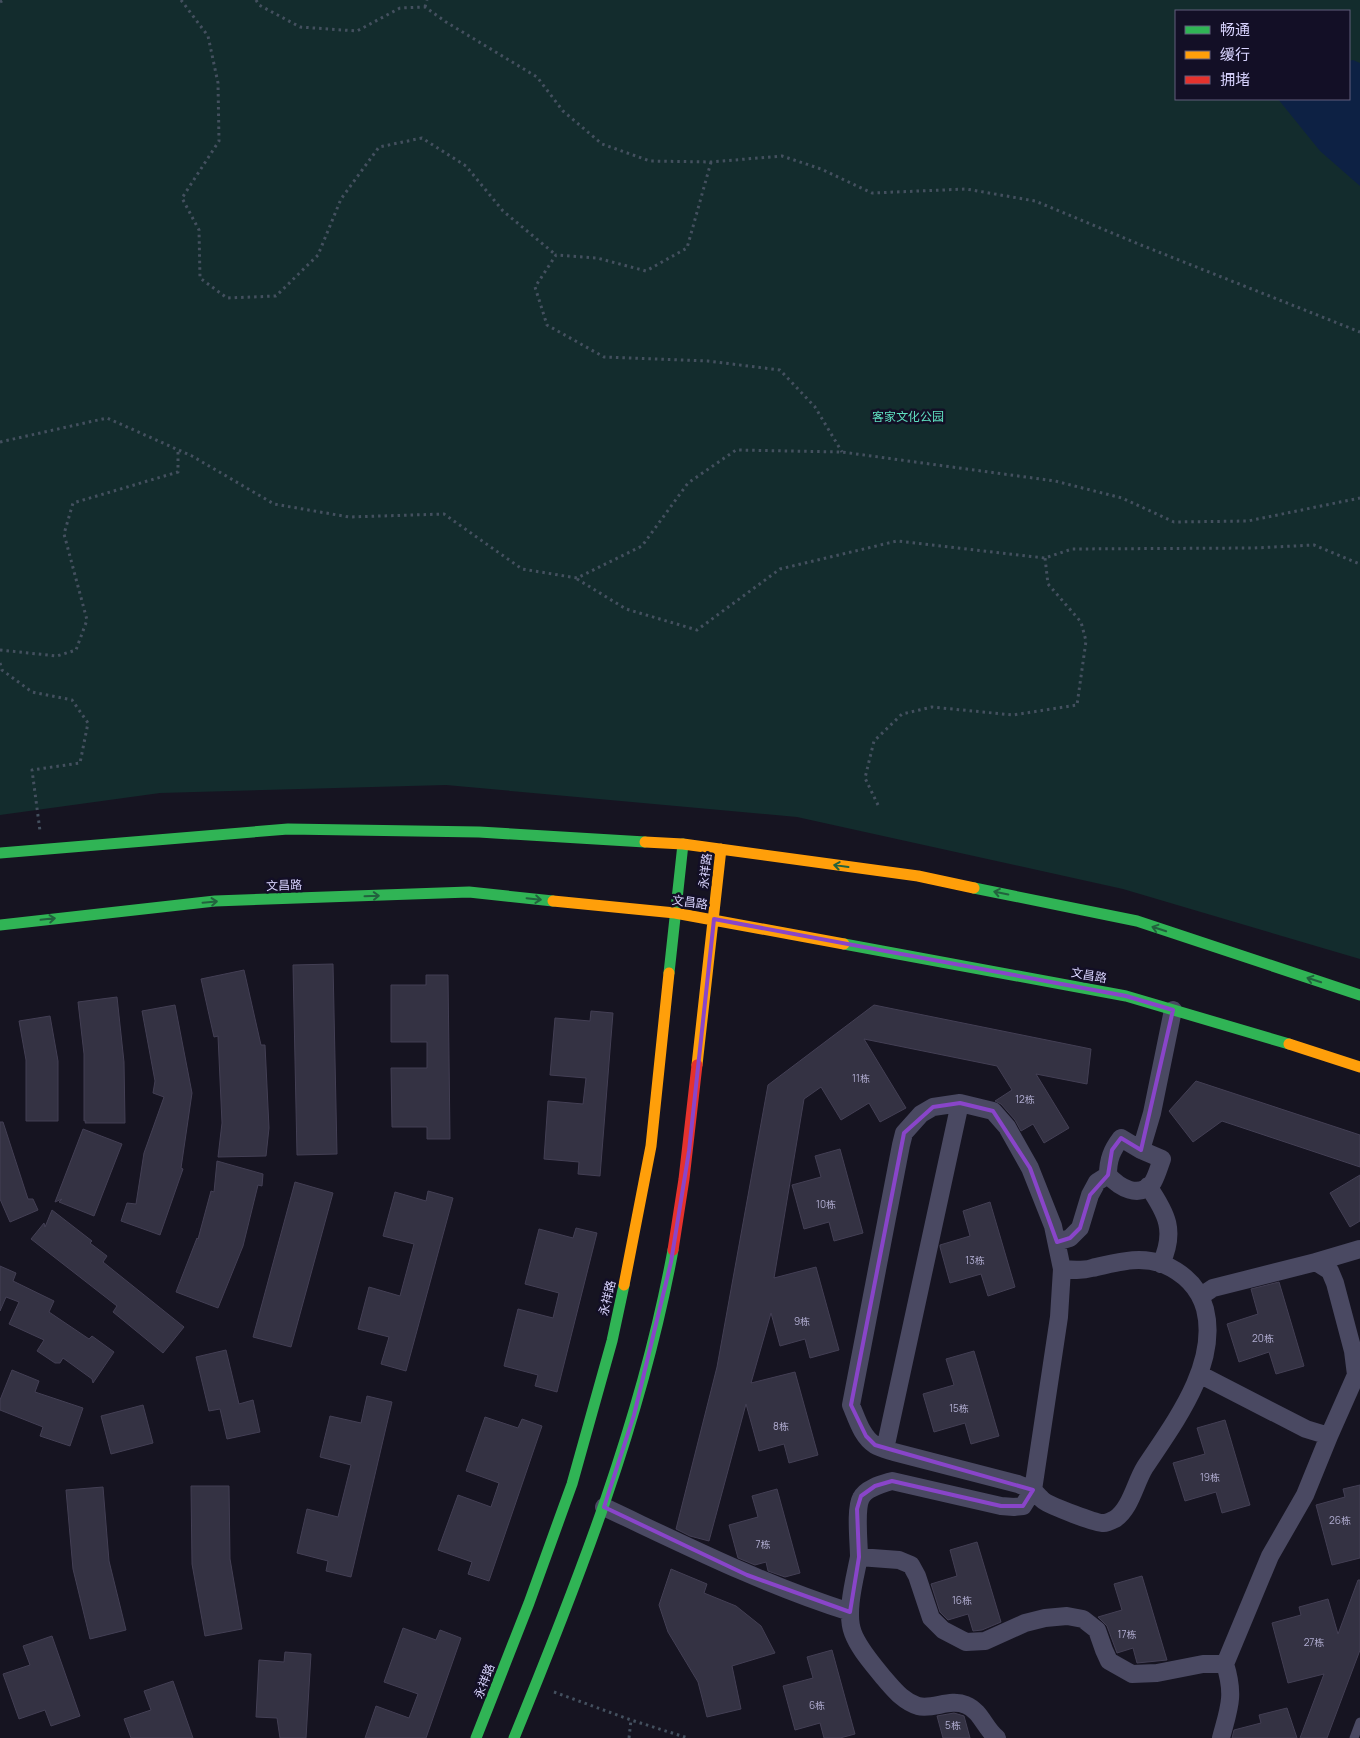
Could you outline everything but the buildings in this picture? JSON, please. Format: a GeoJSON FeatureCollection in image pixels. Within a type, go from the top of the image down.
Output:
{"type":"FeatureCollection","features":[{"type":"Feature","properties":{"kind":"street"},"geometry":{"type":"LineString","coordinates":[[0,853],[288,829],[479,832],[683,844],[918,876],[1137,921],[1360,995]]}},
{"type":"Feature","properties":{"kind":"street","name":"永祥路"},"geometry":{"type":"LineString","coordinates":[[476,1738],[529,1603],[572,1484],[612,1341],[631,1255],[651,1146],[683,844]]}},
{"type":"Feature","properties":{"kind":"street","name":"永祥路"},"geometry":{"type":"LineString","coordinates":[[514,1738],[604,1507],[652,1348],[671,1262],[689,1151],[722,849]]}},
{"type":"Feature","properties":{"kind":"street","name":"文昌路"},"geometry":{"type":"LineString","coordinates":[[0,925],[215,901],[469,892],[675,913],[1126,996],[1360,1067]]}},
{"type":"Feature","properties":{"kind":"street"},"geometry":{"type":"LineString","coordinates":[[1141,1150],[1152,1113],[1172,1010]]}},
{"type":"Feature","properties":{"kind":"street"},"geometry":{"type":"LineString","coordinates":[[885,1449],[960,1103]]}},
{"type":"Feature","properties":{"kind":"street"},"geometry":{"type":"LineString","coordinates":[[997,1738],[967,1705],[952,1702],[924,1707],[910,1703],[898,1694],[860,1648],[852,1631],[850,1612],[859,1558],[857,1509],[861,1496],[875,1486],[892,1481],[1001,1506],[1014,1508],[1023,1506],[1033,1490],[1059,1317],[1062,1270],[1053,1226],[1030,1168],[1008,1127],[993,1111],[960,1103],[933,1107],[921,1114],[904,1132],[851,1405],[866,1436],[875,1445],[885,1449],[1018,1484],[1033,1490],[1044,1502],[1061,1510],[1103,1523],[1114,1519],[1125,1508],[1143,1471],[1174,1422],[1199,1374],[1208,1345],[1208,1327],[1201,1296],[1191,1282],[1181,1273],[1161,1264],[1133,1259],[1092,1269],[1062,1270]]}},
{"type":"Feature","properties":{"kind":"street"},"geometry":{"type":"LineString","coordinates":[[1121,1138],[1141,1150],[1162,1159],[1158,1172],[1148,1186],[1141,1190],[1126,1190],[1117,1185],[1108,1175],[1108,1164],[1112,1150],[1121,1138]]}},
{"type":"Feature","properties":{"kind":"street"},"geometry":{"type":"LineString","coordinates":[[1057,1242],[1070,1238],[1080,1228],[1090,1194],[1097,1182],[1108,1175]]}},
{"type":"Feature","properties":{"kind":"street"},"geometry":{"type":"LineString","coordinates":[[1148,1186],[1161,1204],[1167,1220],[1169,1237],[1166,1253],[1161,1264]]}},
{"type":"Feature","properties":{"kind":"street"},"geometry":{"type":"LineString","coordinates":[[1201,1296],[1213,1288],[1360,1249]]}},
{"type":"Feature","properties":{"kind":"street"},"geometry":{"type":"LineString","coordinates":[[1221,1738],[1232,1701],[1225,1664],[1270,1556],[1305,1495],[1358,1370],[1335,1283],[1330,1272],[1316,1262]]}},
{"type":"Feature","properties":{"kind":"street"},"geometry":{"type":"LineString","coordinates":[[1199,1374],[1306,1429],[1329,1436]]}},
{"type":"Feature","properties":{"kind":"street"},"geometry":{"type":"LineString","coordinates":[[604,1507],[747,1575],[806,1598],[850,1612]]}},
{"type":"Feature","properties":{"kind":"street"},"geometry":{"type":"LineString","coordinates":[[859,1558],[899,1560],[911,1565],[917,1576],[931,1618],[943,1630],[966,1642],[985,1641],[1025,1623],[1045,1618],[1066,1616],[1083,1619],[1097,1630],[1109,1661],[1132,1674],[1157,1673],[1203,1664],[1225,1664]]}},
{"type":"Feature","properties":{"kind":"lane"},"geometry":{"type":"LineString","coordinates":[[1354,1738],[1360,1722]]}},
{"type":"Feature","properties":{"kind":"path"},"geometry":{"type":"LineString","coordinates":[[0,2],[4,0]]}},
{"type":"Feature","properties":{"kind":"path"},"geometry":{"type":"LineString","coordinates":[[181,0],[208,36],[218,83],[219,141],[182,198],[199,230],[200,278],[227,298],[276,296],[318,255],[341,199],[379,147],[422,138],[466,166],[503,210],[556,255],[597,258],[646,271],[687,248],[711,162]]}},
{"type":"Feature","properties":{"kind":"path"},"geometry":{"type":"LineString","coordinates":[[256,0],[259,6],[300,27],[357,31],[400,8],[426,7],[446,22],[537,76],[563,111],[602,144],[650,161],[711,162],[782,156],[821,169],[872,192],[966,189],[1035,201],[1360,332]]}},
{"type":"Feature","properties":{"kind":"path"},"geometry":{"type":"LineString","coordinates":[[426,7],[428,0]]}},
{"type":"Feature","properties":{"kind":"path"},"geometry":{"type":"LineString","coordinates":[[556,255],[535,287],[547,325],[604,357],[708,361],[780,370],[814,407],[842,452]]}},
{"type":"Feature","properties":{"kind":"path"},"geometry":{"type":"LineString","coordinates":[[0,442],[107,418],[192,456],[274,504],[349,517],[444,514],[522,569],[577,578],[626,609],[697,630],[780,569],[897,541],[1045,558],[1072,549],[1254,548],[1314,545],[1360,564]]}},
{"type":"Feature","properties":{"kind":"path"},"geometry":{"type":"LineString","coordinates":[[0,650],[57,656],[76,650],[87,620],[64,534],[73,503],[178,472],[178,450]]}},
{"type":"Feature","properties":{"kind":"path"},"geometry":{"type":"LineString","coordinates":[[577,578],[642,546],[688,483],[736,450],[842,452],[1055,481],[1122,498],[1174,522],[1248,521],[1360,498]]}},
{"type":"Feature","properties":{"kind":"path"},"geometry":{"type":"LineString","coordinates":[[878,805],[865,778],[874,741],[902,714],[932,707],[1013,715],[1078,705],[1086,641],[1081,622],[1048,584],[1045,558]]}},
{"type":"Feature","properties":{"kind":"path"},"geometry":{"type":"LineString","coordinates":[[0,663],[2,670],[32,692],[72,700],[88,723],[80,763],[32,770],[43,848]]}},
{"type":"Feature","properties":{"kind":"path"},"geometry":{"type":"LineString","coordinates":[[536,1685],[631,1720],[688,1738]]}},
{"type":"Feature","properties":{"kind":"path"},"geometry":{"type":"LineString","coordinates":[[629,1738],[631,1720]]}},
{"type":"Feature","properties":{"kind":"highlighted area"},"geometry":{"type":"Polygon","coordinates":[[[714,919],[1126,996],[1173,1010],[1141,1150],[1121,1138],[1112,1150],[1108,1175],[1090,1195],[1080,1228],[1070,1238],[1057,1242],[1030,1168],[993,1111],[960,1103],[933,1107],[904,1133],[851,1405],[866,1436],[875,1445],[1033,1490],[1023,1506],[1001,1506],[892,1481],[875,1486],[861,1496],[857,1509],[859,1557],[850,1612],[747,1575],[604,1507],[634,1415],[671,1262],[689,1151],[714,919]]]}},
{"type":"Feature","properties":{"kind":"green space","name":"客家文化公园"},"geometry":{"type":"Polygon","coordinates":[[[0,0],[1360,0],[1360,959],[1123,889],[797,817],[446,785],[160,793],[0,815],[0,0]]]}},
{"type":"Feature","properties":{"kind":"water"},"geometry":{"type":"Polygon","coordinates":[[[1350,61],[1360,63],[1360,186],[1320,151],[1279,100],[1350,100],[1350,61]]]}},
{"type":"Feature","properties":{"kind":"traffic: fast"},"geometry":{"type":"LineString","coordinates":[[0,853],[288,829],[479,832],[645,842]]}},
{"type":"Feature","properties":{"kind":"traffic: fast"},"geometry":{"type":"LineString","coordinates":[[669,973],[683,844]]}},
{"type":"Feature","properties":{"kind":"traffic: fast"},"geometry":{"type":"LineString","coordinates":[[974,888],[1137,921],[1360,995]]}},
{"type":"Feature","properties":{"kind":"traffic: fast"},"geometry":{"type":"LineString","coordinates":[[0,925],[215,901],[469,892],[553,901]]}},
{"type":"Feature","properties":{"kind":"traffic: fast"},"geometry":{"type":"LineString","coordinates":[[844,944],[1126,996],[1289,1044]]}},
{"type":"Feature","properties":{"kind":"traffic: fast"},"geometry":{"type":"LineString","coordinates":[[514,1738],[585,1558],[626,1437],[660,1313],[673,1250]]}},
{"type":"Feature","properties":{"kind":"traffic: fast"},"geometry":{"type":"LineString","coordinates":[[476,1738],[529,1603],[572,1484],[612,1341],[624,1285]]}},
{"type":"Feature","properties":{"kind":"traffic: slow"},"geometry":{"type":"LineString","coordinates":[[645,842],[683,844],[918,876],[974,888]]}},
{"type":"Feature","properties":{"kind":"traffic: slow"},"geometry":{"type":"LineString","coordinates":[[697,1065],[721,849]]}},
{"type":"Feature","properties":{"kind":"traffic: slow"},"geometry":{"type":"LineString","coordinates":[[553,901],[675,913],[844,944]]}},
{"type":"Feature","properties":{"kind":"traffic: slow"},"geometry":{"type":"LineString","coordinates":[[624,1285],[651,1146],[669,973]]}},
{"type":"Feature","properties":{"kind":"traffic: slow"},"geometry":{"type":"LineString","coordinates":[[1289,1044],[1360,1067]]}},
{"type":"Feature","properties":{"kind":"traffic: jam"},"geometry":{"type":"LineString","coordinates":[[673,1250],[684,1179],[697,1065]]}}]}
